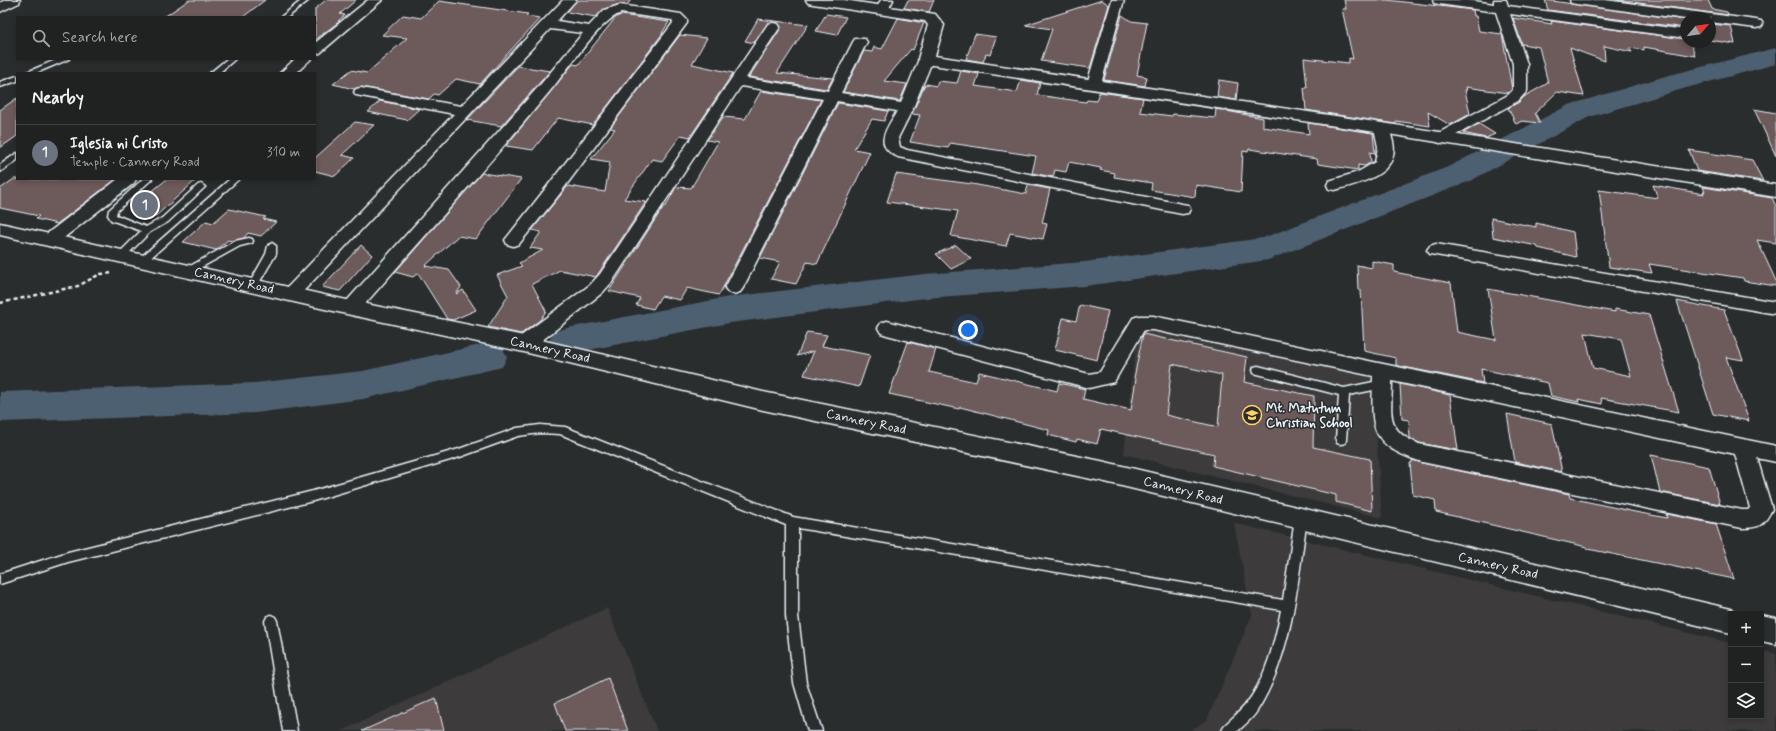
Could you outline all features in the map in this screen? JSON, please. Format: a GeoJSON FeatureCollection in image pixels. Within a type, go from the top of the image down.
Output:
{"type":"FeatureCollection","features":[{"type":"Feature","properties":{"kind":"main road"},"geometry":{"type":"LineString","coordinates":[[813,0],[884,5],[930,17],[936,25],[926,58],[1382,128],[1776,191]]}},
{"type":"Feature","properties":{"kind":"main road","name":"Cannery Road"},"geometry":{"type":"LineString","coordinates":[[0,229],[50,240],[128,263],[188,271],[351,308],[524,344],[763,401],[1101,471],[1301,520],[1728,620]]}},
{"type":"Feature","properties":{"kind":"main road"},"geometry":{"type":"LineString","coordinates":[[1764,629],[1776,631]]}},
{"type":"Feature","properties":{"kind":"street"},"geometry":{"type":"LineString","coordinates":[[0,8],[14,0]]}},
{"type":"Feature","properties":{"kind":"street"},"geometry":{"type":"LineString","coordinates":[[316,49],[376,0]]}},
{"type":"Feature","properties":{"kind":"street"},"geometry":{"type":"LineString","coordinates":[[291,294],[570,0]]}},
{"type":"Feature","properties":{"kind":"street"},"geometry":{"type":"LineString","coordinates":[[1094,84],[1118,0]]}},
{"type":"Feature","properties":{"kind":"street"},"geometry":{"type":"LineString","coordinates":[[1439,0],[1501,4],[1680,33]]}},
{"type":"Feature","properties":{"kind":"street"},"geometry":{"type":"LineString","coordinates":[[1576,0],[1680,14]]}},
{"type":"Feature","properties":{"kind":"street"},"geometry":{"type":"LineString","coordinates":[[1440,138],[1508,101],[1520,91],[1520,64],[1505,22],[1501,4]]}},
{"type":"Feature","properties":{"kind":"street"},"geometry":{"type":"LineString","coordinates":[[351,308],[545,88],[592,30],[609,13],[620,9],[676,17],[680,20],[678,26],[552,192],[513,240]]}},
{"type":"Feature","properties":{"kind":"street"},"geometry":{"type":"LineString","coordinates":[[1716,19],[1756,24]]}},
{"type":"Feature","properties":{"kind":"street"},"geometry":{"type":"LineString","coordinates":[[546,24],[592,30]]}},
{"type":"Feature","properties":{"kind":"street"},"geometry":{"type":"LineString","coordinates":[[524,344],[596,289],[606,278],[773,27]]}},
{"type":"Feature","properties":{"kind":"street"},"geometry":{"type":"LineString","coordinates":[[734,288],[860,42]]}},
{"type":"Feature","properties":{"kind":"street"},"geometry":{"type":"LineString","coordinates":[[926,58],[906,108],[890,138],[891,144],[895,150],[903,154],[1182,209]]}},
{"type":"Feature","properties":{"kind":"street"},"geometry":{"type":"LineString","coordinates":[[288,72],[303,60]]}},
{"type":"Feature","properties":{"kind":"street"},"geometry":{"type":"LineString","coordinates":[[737,81],[906,108]]}},
{"type":"Feature","properties":{"kind":"street"},"geometry":{"type":"LineString","coordinates":[[361,92],[464,111]]}},
{"type":"Feature","properties":{"kind":"street"},"geometry":{"type":"LineString","coordinates":[[1335,185],[1364,176],[1382,164],[1386,147],[1382,128]]}},
{"type":"Feature","properties":{"kind":"street"},"geometry":{"type":"LineString","coordinates":[[50,240],[127,180]]}},
{"type":"Feature","properties":{"kind":"street"},"geometry":{"type":"LineString","coordinates":[[1436,250],[1776,308]]}},
{"type":"Feature","properties":{"kind":"street"},"geometry":{"type":"LineString","coordinates":[[887,328],[1089,381],[1107,377],[1136,327],[1139,323],[1144,322],[1382,377],[1776,454]]}},
{"type":"Feature","properties":{"kind":"street"},"geometry":{"type":"LineString","coordinates":[[1382,377],[1384,429],[1391,437],[1412,450],[1436,457],[1734,517],[1754,519],[1761,509],[1743,447]]}},
{"type":"Feature","properties":{"kind":"lane"},"geometry":{"type":"LineString","coordinates":[[285,16],[306,0]]}},
{"type":"Feature","properties":{"kind":"lane"},"geometry":{"type":"LineString","coordinates":[[32,72],[62,60]]}},
{"type":"Feature","properties":{"kind":"lane"},"geometry":{"type":"LineString","coordinates":[[215,72],[230,60]]}},
{"type":"Feature","properties":{"kind":"lane"},"geometry":{"type":"LineString","coordinates":[[0,85],[16,78]]}},
{"type":"Feature","properties":{"kind":"lane"},"geometry":{"type":"LineString","coordinates":[[0,169],[16,157]]}},
{"type":"Feature","properties":{"kind":"lane"},"geometry":{"type":"LineString","coordinates":[[147,180],[113,210],[112,215],[114,218],[147,230]]}},
{"type":"Feature","properties":{"kind":"lane"},"geometry":{"type":"LineString","coordinates":[[128,263],[234,180]]}},
{"type":"Feature","properties":{"kind":"lane"},"geometry":{"type":"LineString","coordinates":[[128,263],[147,230],[165,220],[201,187]]}},
{"type":"Feature","properties":{"kind":"lane"},"geometry":{"type":"LineString","coordinates":[[188,271],[238,243],[249,241]]}},
{"type":"Feature","properties":{"kind":"lane"},"geometry":{"type":"LineString","coordinates":[[253,286],[271,254],[272,246]]}},
{"type":"Feature","properties":{"kind":"lane"},"geometry":{"type":"LineString","coordinates":[[1258,370],[1344,392],[1382,377]]}},
{"type":"Feature","properties":{"kind":"lane"},"geometry":{"type":"LineString","coordinates":[[1341,440],[1344,392]]}},
{"type":"Feature","properties":{"kind":"lane"},"geometry":{"type":"LineString","coordinates":[[0,579],[68,557],[313,496],[460,453],[517,432],[540,429],[561,430],[792,522],[1287,606]]}},
{"type":"Feature","properties":{"kind":"lane"},"geometry":{"type":"LineString","coordinates":[[1229,731],[1251,708],[1266,680],[1280,647],[1301,520]]}},
{"type":"Feature","properties":{"kind":"lane"},"geometry":{"type":"LineString","coordinates":[[792,522],[792,616],[800,683],[815,731]]}},
{"type":"Feature","properties":{"kind":"lane"},"geometry":{"type":"LineString","coordinates":[[272,621],[290,731]]}},
{"type":"Feature","properties":{"kind":"path"},"geometry":{"type":"LineString","coordinates":[[0,303],[78,286],[100,274],[128,263]]}},
{"type":"Feature","properties":{"kind":"shaded area","name":"Mt. Matutum Christian School"},"geometry":{"type":"Polygon","coordinates":[[[1138,326],[1372,375],[1382,518],[1124,454],[1138,326]]]}},
{"type":"Feature","properties":{"kind":"shaded area"},"geometry":{"type":"Polygon","coordinates":[[[1234,523],[1728,642],[1728,719],[1764,719],[1764,651],[1776,654],[1776,731],[1189,731],[1207,720],[1252,615],[1234,523]]]}},
{"type":"Feature","properties":{"kind":"shaded area"},"geometry":{"type":"Polygon","coordinates":[[[607,608],[657,731],[341,731],[607,608]]]}},
{"type":"Feature","properties":{"kind":"building"},"geometry":{"type":"Polygon","coordinates":[[[189,0],[265,0],[244,16],[165,16],[189,0]]]}},
{"type":"Feature","properties":{"kind":"building"},"geometry":{"type":"Polygon","coordinates":[[[326,0],[356,0],[340,14],[345,15],[338,21],[340,21],[316,39],[315,9],[326,0]]]}},
{"type":"Feature","properties":{"kind":"building"},"geometry":{"type":"Polygon","coordinates":[[[577,0],[631,0],[627,5],[620,4],[604,9],[596,17],[567,12],[577,0]]]}},
{"type":"Feature","properties":{"kind":"building"},"geometry":{"type":"Polygon","coordinates":[[[908,0],[934,0],[929,12],[904,8],[908,0]]]}},
{"type":"Feature","properties":{"kind":"building"},"geometry":{"type":"Polygon","coordinates":[[[1102,0],[1109,5],[1090,68],[1041,61],[1052,29],[1025,25],[1102,0]]]}},
{"type":"Feature","properties":{"kind":"building"},"geometry":{"type":"Polygon","coordinates":[[[1344,0],[1387,0],[1473,10],[1474,16],[1476,16],[1479,31],[1502,34],[1512,89],[1508,93],[1466,87],[1467,90],[1465,90],[1470,114],[1450,125],[1428,112],[1430,126],[1396,121],[1396,124],[1306,110],[1304,88],[1307,88],[1304,58],[1349,63],[1349,58],[1353,59],[1342,9],[1346,9],[1344,0]]]}},
{"type":"Feature","properties":{"kind":"building"},"geometry":{"type":"Polygon","coordinates":[[[1545,0],[1680,19],[1680,27],[1548,10],[1545,0]]]}},
{"type":"Feature","properties":{"kind":"building"},"geometry":{"type":"Polygon","coordinates":[[[1616,0],[1708,0],[1712,9],[1727,12],[1728,15],[1716,13],[1716,12],[1706,12],[1616,0]]]}},
{"type":"Feature","properties":{"kind":"building"},"geometry":{"type":"Polygon","coordinates":[[[439,1],[528,14],[526,16],[540,18],[480,84],[456,79],[438,95],[434,94],[429,99],[361,87],[354,89],[333,84],[351,70],[367,73],[407,38],[382,35],[403,15],[421,18],[439,1]]]}},
{"type":"Feature","properties":{"kind":"building"},"geometry":{"type":"Polygon","coordinates":[[[826,14],[846,17],[837,35],[816,31],[826,14]]]}},
{"type":"Feature","properties":{"kind":"building"},"geometry":{"type":"Polygon","coordinates":[[[621,15],[669,22],[663,33],[593,125],[558,118],[533,150],[506,146],[573,64],[578,65],[616,17],[621,15]]]}},
{"type":"Feature","properties":{"kind":"building"},"geometry":{"type":"Polygon","coordinates":[[[1122,15],[1131,21],[1147,23],[1137,75],[1147,77],[1145,86],[1104,80],[1122,15]]]}},
{"type":"Feature","properties":{"kind":"building"},"geometry":{"type":"Polygon","coordinates":[[[898,18],[924,23],[913,50],[911,49],[884,81],[907,84],[900,101],[843,92],[864,51],[872,52],[874,47],[882,49],[898,18]]]}},
{"type":"Feature","properties":{"kind":"building"},"geometry":{"type":"Polygon","coordinates":[[[1513,18],[1552,24],[1551,21],[1680,38],[1680,48],[1693,48],[1695,56],[1644,47],[1644,50],[1629,48],[1632,52],[1604,46],[1605,61],[1570,48],[1584,96],[1557,92],[1535,113],[1540,123],[1522,121],[1516,124],[1508,108],[1548,83],[1539,47],[1522,44],[1513,18]]]}},
{"type":"Feature","properties":{"kind":"building"},"geometry":{"type":"Polygon","coordinates":[[[758,19],[808,25],[777,73],[833,78],[827,89],[749,77],[781,28],[778,23],[768,23],[754,43],[745,41],[758,19]]]}},
{"type":"Feature","properties":{"kind":"building"},"geometry":{"type":"Polygon","coordinates":[[[1716,25],[1731,26],[1735,44],[1716,41],[1716,25]]]}},
{"type":"Feature","properties":{"kind":"building"},"geometry":{"type":"Polygon","coordinates":[[[975,34],[996,37],[990,55],[986,54],[983,62],[966,59],[975,34]]]}},
{"type":"Feature","properties":{"kind":"building"},"geometry":{"type":"Polygon","coordinates":[[[680,35],[707,38],[692,64],[733,73],[690,137],[681,135],[662,161],[652,159],[624,199],[646,202],[596,277],[560,270],[532,284],[546,311],[540,320],[521,334],[488,327],[508,296],[497,275],[522,266],[519,263],[543,250],[530,248],[541,232],[532,230],[568,186],[605,192],[610,162],[591,159],[615,129],[610,128],[680,35]]]}},
{"type":"Feature","properties":{"kind":"building"},"geometry":{"type":"Polygon","coordinates":[[[518,66],[550,71],[501,126],[467,120],[518,66]]]}},
{"type":"Feature","properties":{"kind":"building"},"geometry":{"type":"Polygon","coordinates":[[[961,71],[979,74],[975,86],[1017,92],[1021,80],[1040,83],[1037,95],[1086,102],[1087,100],[1096,101],[1099,92],[1143,98],[1140,112],[1172,116],[1173,114],[1215,118],[1216,109],[1263,118],[1263,127],[1309,134],[1308,123],[1373,133],[1375,153],[1370,152],[1371,162],[1365,166],[1358,165],[1358,170],[1318,164],[1317,159],[1249,149],[1248,152],[1243,151],[1241,192],[1196,185],[1195,197],[1151,190],[1152,183],[1114,177],[1115,173],[1100,170],[1101,168],[1069,162],[1066,172],[1055,170],[1053,177],[1032,173],[1036,156],[950,143],[948,148],[910,142],[920,115],[912,114],[924,86],[927,84],[936,86],[938,81],[957,83],[961,71]]]}},
{"type":"Feature","properties":{"kind":"building"},"geometry":{"type":"Polygon","coordinates":[[[1219,80],[1238,83],[1236,100],[1217,97],[1219,80]]]}},
{"type":"Feature","properties":{"kind":"building"},"geometry":{"type":"Polygon","coordinates":[[[761,91],[821,100],[719,295],[687,288],[680,300],[661,296],[653,309],[636,305],[640,298],[609,291],[664,206],[666,206],[676,187],[691,188],[718,142],[707,140],[723,117],[745,119],[761,91]]]}},
{"type":"Feature","properties":{"kind":"building"},"geometry":{"type":"Polygon","coordinates":[[[16,99],[16,137],[0,148],[0,110],[16,99]]]}},
{"type":"Feature","properties":{"kind":"building"},"geometry":{"type":"Polygon","coordinates":[[[380,101],[419,109],[407,120],[368,112],[380,101]]]}},
{"type":"Feature","properties":{"kind":"building"},"geometry":{"type":"Polygon","coordinates":[[[838,103],[888,111],[884,121],[872,119],[854,149],[870,152],[817,264],[807,262],[796,284],[771,279],[780,262],[760,258],[838,103]]]}},
{"type":"Feature","properties":{"kind":"building"},"geometry":{"type":"Polygon","coordinates":[[[1754,109],[1776,113],[1776,156],[1754,109]]]}},
{"type":"Feature","properties":{"kind":"building"},"geometry":{"type":"Polygon","coordinates":[[[355,122],[374,125],[342,155],[354,158],[335,176],[316,171],[316,157],[355,122]]]}},
{"type":"Feature","properties":{"kind":"building"},"geometry":{"type":"Polygon","coordinates":[[[1479,124],[1495,134],[1486,138],[1463,133],[1479,124]]]}},
{"type":"Feature","properties":{"kind":"building"},"geometry":{"type":"Polygon","coordinates":[[[1689,150],[1752,160],[1763,181],[1697,171],[1689,150]]]}},
{"type":"Feature","properties":{"kind":"building"},"geometry":{"type":"Polygon","coordinates":[[[482,173],[521,179],[476,239],[458,236],[425,266],[449,270],[461,287],[456,294],[463,290],[476,310],[453,320],[447,319],[418,273],[413,277],[395,272],[482,173]]]}},
{"type":"Feature","properties":{"kind":"building"},"geometry":{"type":"Polygon","coordinates":[[[896,174],[972,184],[1026,194],[1028,185],[1050,189],[1042,223],[1047,224],[1043,239],[1010,233],[1006,246],[951,236],[958,211],[887,202],[896,174]]]}},
{"type":"Feature","properties":{"kind":"building"},"geometry":{"type":"Polygon","coordinates":[[[14,179],[115,180],[57,224],[36,219],[39,216],[0,208],[0,189],[14,179]]]}},
{"type":"Feature","properties":{"kind":"building"},"geometry":{"type":"Polygon","coordinates":[[[166,180],[196,180],[156,216],[129,210],[166,180]]]}},
{"type":"Feature","properties":{"kind":"building"},"geometry":{"type":"Polygon","coordinates":[[[1653,185],[1704,194],[1703,192],[1705,192],[1703,187],[1772,198],[1776,206],[1776,243],[1757,240],[1776,281],[1776,286],[1744,281],[1743,278],[1649,264],[1652,273],[1609,267],[1599,190],[1658,198],[1653,185]]]}},
{"type":"Feature","properties":{"kind":"building"},"geometry":{"type":"Polygon","coordinates":[[[229,209],[266,217],[263,219],[276,222],[261,236],[248,233],[244,238],[232,241],[228,240],[216,250],[183,242],[206,221],[213,223],[229,209]]]}},
{"type":"Feature","properties":{"kind":"building"},"geometry":{"type":"Polygon","coordinates":[[[1491,218],[1536,227],[1536,223],[1573,232],[1576,257],[1538,248],[1537,246],[1493,237],[1491,218]]]}},
{"type":"Feature","properties":{"kind":"building"},"geometry":{"type":"Polygon","coordinates":[[[361,245],[372,255],[340,291],[322,287],[361,245]]]}},
{"type":"Feature","properties":{"kind":"building"},"geometry":{"type":"Polygon","coordinates":[[[956,245],[971,259],[951,269],[936,254],[956,245]]]}},
{"type":"Feature","properties":{"kind":"building"},"geometry":{"type":"Polygon","coordinates":[[[1372,261],[1394,265],[1394,272],[1451,283],[1457,332],[1496,340],[1488,289],[1615,312],[1615,309],[1649,315],[1679,412],[1601,398],[1602,404],[1578,399],[1579,402],[1551,396],[1548,383],[1481,369],[1483,383],[1399,366],[1396,365],[1396,358],[1364,351],[1361,290],[1358,290],[1357,265],[1372,268],[1372,261]],[[1585,333],[1593,368],[1631,376],[1621,339],[1585,333]]]}},
{"type":"Feature","properties":{"kind":"building"},"geometry":{"type":"Polygon","coordinates":[[[1677,301],[1724,310],[1743,360],[1726,357],[1749,421],[1713,414],[1677,301]]]}},
{"type":"Feature","properties":{"kind":"building"},"geometry":{"type":"Polygon","coordinates":[[[1080,305],[1108,311],[1097,360],[1055,350],[1063,318],[1076,321],[1080,305]]]}},
{"type":"Feature","properties":{"kind":"building"},"geometry":{"type":"Polygon","coordinates":[[[807,332],[827,335],[822,346],[870,355],[859,387],[804,375],[814,351],[797,356],[807,332]]]}},
{"type":"Feature","properties":{"kind":"building"},"geometry":{"type":"Polygon","coordinates":[[[1143,334],[1247,357],[1244,382],[1314,396],[1313,447],[1370,459],[1372,511],[1336,502],[1336,495],[1213,466],[1214,454],[1101,429],[1097,444],[1077,439],[1076,442],[1048,435],[1049,430],[960,407],[959,409],[889,394],[908,342],[936,349],[929,372],[976,382],[979,372],[1057,391],[1059,383],[1085,389],[1083,399],[1131,410],[1136,379],[1134,378],[1143,334]],[[1172,364],[1166,415],[1218,427],[1222,375],[1172,364]]]}},
{"type":"Feature","properties":{"kind":"building"},"geometry":{"type":"Polygon","coordinates":[[[1400,384],[1450,395],[1458,450],[1419,443],[1410,438],[1409,420],[1402,419],[1400,384]]]}},
{"type":"Feature","properties":{"kind":"building"},"geometry":{"type":"Polygon","coordinates":[[[1507,414],[1552,424],[1562,472],[1515,462],[1507,414]]]}},
{"type":"Feature","properties":{"kind":"building"},"geometry":{"type":"Polygon","coordinates":[[[1651,455],[1709,467],[1720,504],[1660,492],[1651,455]]]}},
{"type":"Feature","properties":{"kind":"building"},"geometry":{"type":"Polygon","coordinates":[[[1412,460],[1569,494],[1570,498],[1635,512],[1667,518],[1666,514],[1716,524],[1734,579],[1588,549],[1587,547],[1436,512],[1435,500],[1413,495],[1410,463],[1412,463],[1412,460]]]}},
{"type":"Feature","properties":{"kind":"building"},"geometry":{"type":"Polygon","coordinates":[[[608,678],[628,731],[565,731],[555,703],[608,678]]]}},
{"type":"Feature","properties":{"kind":"building"},"geometry":{"type":"Polygon","coordinates":[[[436,698],[444,731],[362,731],[436,698]]]}},
{"type":"Feature","properties":{"kind":"waterway"},"geometry":{"type":"LineString","coordinates":[[567,341],[729,310],[925,286],[1085,274],[1268,249],[1459,174],[1579,111],[1676,82],[1776,56]]}},
{"type":"Feature","properties":{"kind":"waterway"},"geometry":{"type":"LineString","coordinates":[[0,407],[255,398],[363,385],[489,357]]}},
{"type":"Feature","properties":{"kind":"place","name":"Iglesia ni Cristo"},"geometry":{"type":"Point","coordinates":[145,205]}},
{"type":"Feature","properties":{"kind":"place","name":"Mt. Matutum Christian School"},"geometry":{"type":"Point","coordinates":[1252,415]}}]}
